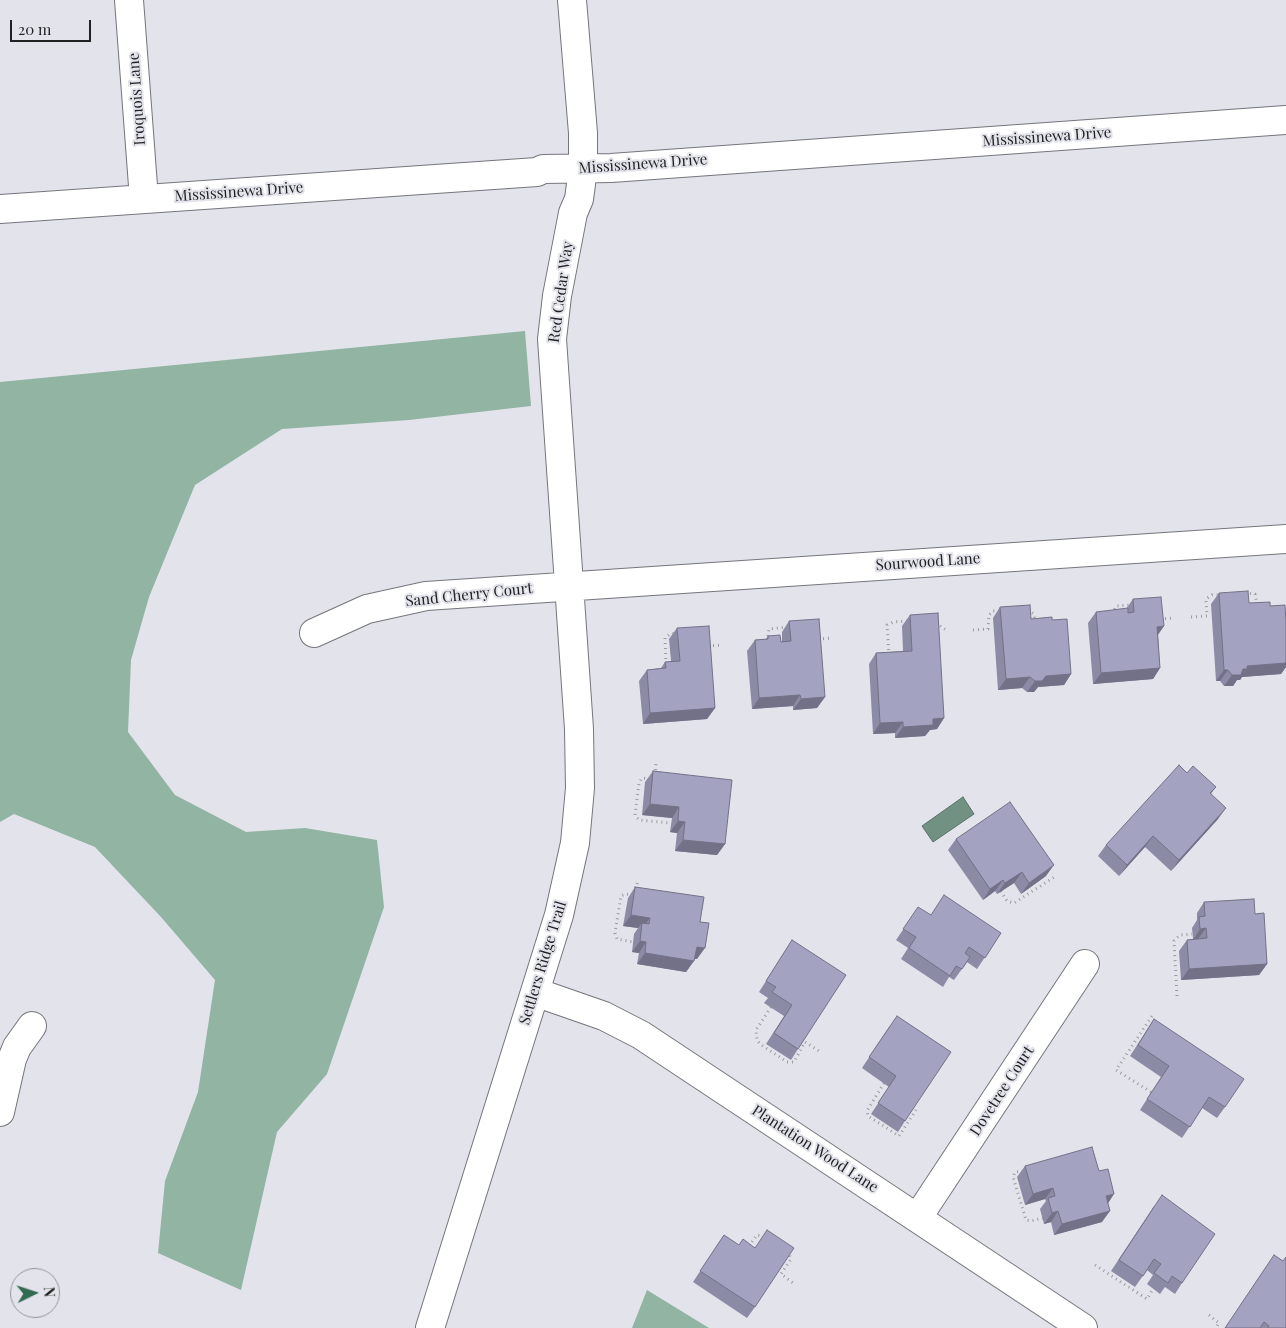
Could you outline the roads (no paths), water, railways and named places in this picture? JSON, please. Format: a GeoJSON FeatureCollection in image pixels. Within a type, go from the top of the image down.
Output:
{"type":"FeatureCollection","features":[{"type":"Feature","properties":{"kind":"street","name":"Iroquois Lane"},"geometry":{"type":"LineString","coordinates":[[129,0],[144,199]]}},
{"type":"Feature","properties":{"kind":"street","name":"Red Cedar Way"},"geometry":{"type":"LineString","coordinates":[[570,585],[552,339],[557,296],[573,214],[579,199],[582,169],[583,133],[572,0]]}},
{"type":"Feature","properties":{"kind":"street","name":"Mississinewa Drive"},"geometry":{"type":"LineString","coordinates":[[0,209],[1286,120]]}},
{"type":"Feature","properties":{"kind":"street","name":"Sourwood Lane"},"geometry":{"type":"LineString","coordinates":[[570,585],[1286,539]]}},
{"type":"Feature","properties":{"kind":"street","name":"Sand Cherry Court"},"geometry":{"type":"LineString","coordinates":[[314,633],[367,609],[426,596],[570,585]]}},
{"type":"Feature","properties":{"kind":"street","name":"Settlers Ridge Trail"},"geometry":{"type":"LineString","coordinates":[[430,1328],[535,992],[568,878],[579,810],[579,729],[570,585]]}},
{"type":"Feature","properties":{"kind":"street","name":"Dovetree Court"},"geometry":{"type":"LineString","coordinates":[[918,1217],[1085,964]]}},
{"type":"Feature","properties":{"kind":"street","name":"Plantation Wood Lane"},"geometry":{"type":"LineString","coordinates":[[535,992],[604,1016],[641,1035],[1083,1328]]}},
{"type":"Feature","properties":{"kind":"street"},"geometry":{"type":"LineString","coordinates":[[0,1112],[12,1059],[32,1026]]}}]}
